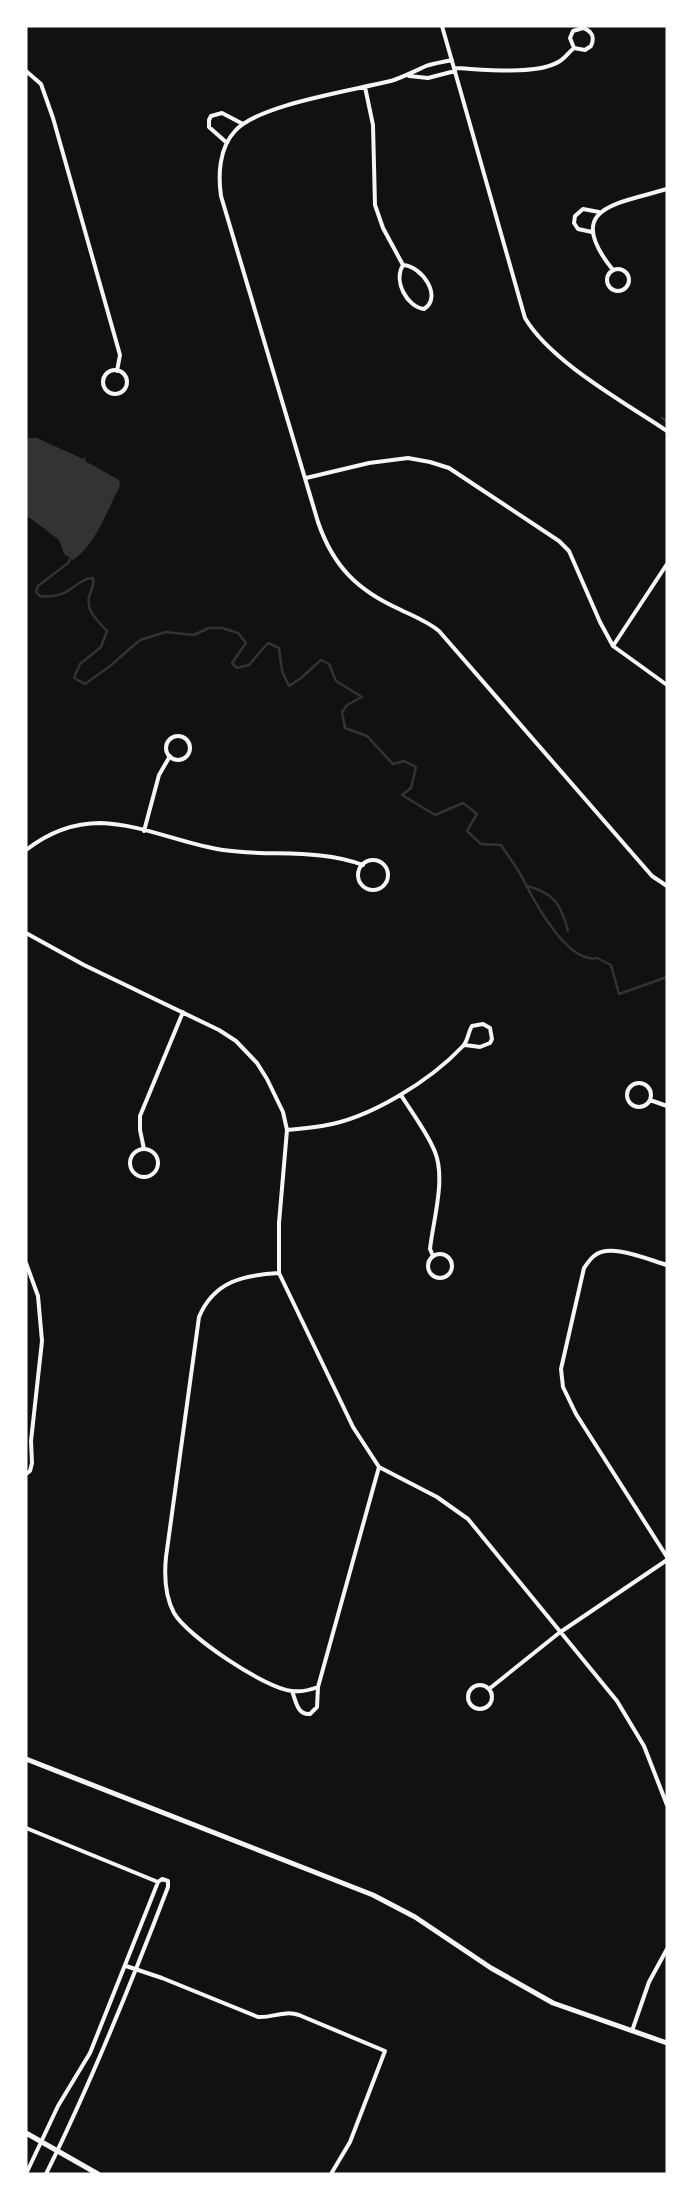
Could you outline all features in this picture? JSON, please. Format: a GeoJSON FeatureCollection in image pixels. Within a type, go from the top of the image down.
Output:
{"type":"FeatureCollection","features":[{"type":"Feature","properties":{"kind":"street"},"geometry":{"type":"LineString","coordinates":[[442,26],[525,318],[532,329],[553,351],[667,430]]}},
{"type":"Feature","properties":{"kind":"street"},"geometry":{"type":"LineString","coordinates":[[583,28],[590,31],[593,38],[591,46],[585,50],[574,48],[570,38],[573,31],[583,28]]}},
{"type":"Feature","properties":{"kind":"street"},"geometry":{"type":"LineString","coordinates":[[407,76],[428,78],[455,70],[534,69],[560,62],[574,48]]}},
{"type":"Feature","properties":{"kind":"street"},"geometry":{"type":"LineString","coordinates":[[452,60],[426,66],[407,76],[286,106],[260,115],[243,124],[234,131],[226,144],[221,160],[219,178],[221,196],[325,542],[342,570],[380,599],[428,622],[439,631],[652,876],[667,886]]}},
{"type":"Feature","properties":{"kind":"street"},"geometry":{"type":"LineString","coordinates":[[26,71],[40,84],[54,122],[120,354],[118,371]]}},
{"type":"Feature","properties":{"kind":"street"},"geometry":{"type":"LineString","coordinates":[[365,87],[373,125],[375,205],[382,228],[403,265]]}},
{"type":"Feature","properties":{"kind":"street"},"geometry":{"type":"LineString","coordinates":[[226,144],[209,127],[211,116],[222,113],[243,124]]}},
{"type":"Feature","properties":{"kind":"street"},"geometry":{"type":"LineString","coordinates":[[613,270],[601,253],[592,232],[594,220],[599,212],[613,205],[667,190]]}},
{"type":"Feature","properties":{"kind":"street"},"geometry":{"type":"LineString","coordinates":[[592,232],[578,229],[574,223],[574,216],[583,209],[599,212]]}},
{"type":"Feature","properties":{"kind":"street"},"geometry":{"type":"LineString","coordinates":[[403,265],[409,265],[418,271],[431,292],[433,298],[430,305],[424,309],[417,308],[411,304],[400,285],[400,272],[403,265]]}},
{"type":"Feature","properties":{"kind":"street"},"geometry":{"type":"LineString","coordinates":[[613,270],[623,270],[628,274],[629,284],[625,289],[618,292],[608,286],[607,278],[613,270]]}},
{"type":"Feature","properties":{"kind":"street"},"geometry":{"type":"LineString","coordinates":[[118,371],[124,375],[126,385],[121,392],[110,392],[105,387],[104,380],[107,374],[118,371]]}},
{"type":"Feature","properties":{"kind":"street"},"geometry":{"type":"LineString","coordinates":[[306,478],[369,463],[408,458],[449,468],[544,530],[569,551],[600,622],[613,646],[667,685]]}},
{"type":"Feature","properties":{"kind":"street"},"geometry":{"type":"LineString","coordinates":[[613,646],[667,564]]}},
{"type":"Feature","properties":{"kind":"street"},"geometry":{"type":"LineString","coordinates":[[180,736],[187,739],[190,746],[186,756],[180,759],[170,756],[166,746],[170,739],[180,736]]}},
{"type":"Feature","properties":{"kind":"street"},"geometry":{"type":"LineString","coordinates":[[144,831],[159,775],[170,756]]}},
{"type":"Feature","properties":{"kind":"street"},"geometry":{"type":"LineString","coordinates":[[26,850],[40,839],[76,825],[99,823],[118,825],[221,850],[263,854],[321,855],[362,865],[376,860],[384,865],[388,873],[386,883],[373,889],[364,886],[359,874],[362,865]]}},
{"type":"Feature","properties":{"kind":"street"},"geometry":{"type":"LineString","coordinates":[[26,933],[84,965],[220,1030],[236,1041],[247,1052],[271,1086],[283,1112],[287,1130],[279,1223],[279,1273],[353,1426],[379,1466],[437,1497],[468,1518],[559,1633],[617,1701],[644,1746],[667,1805]]}},
{"type":"Feature","properties":{"kind":"street"},"geometry":{"type":"LineString","coordinates":[[144,1149],[140,1130],[140,1116],[183,1012]]}},
{"type":"Feature","properties":{"kind":"street"},"geometry":{"type":"LineString","coordinates":[[287,1130],[323,1126],[344,1120],[401,1095],[422,1082],[465,1045],[472,1026],[483,1024],[490,1028],[492,1039],[490,1044],[480,1047],[465,1045]]}},
{"type":"Feature","properties":{"kind":"street"},"geometry":{"type":"LineString","coordinates":[[643,1084],[650,1089],[650,1100],[645,1106],[637,1107],[630,1103],[628,1091],[632,1085],[643,1084]]}},
{"type":"Feature","properties":{"kind":"street"},"geometry":{"type":"LineString","coordinates":[[401,1095],[435,1152],[438,1196],[430,1248],[433,1256]]}},
{"type":"Feature","properties":{"kind":"street"},"geometry":{"type":"LineString","coordinates":[[650,1100],[667,1106]]}},
{"type":"Feature","properties":{"kind":"street"},"geometry":{"type":"LineString","coordinates":[[144,1149],[154,1154],[158,1164],[154,1173],[146,1177],[134,1174],[130,1163],[134,1153],[144,1149]]}},
{"type":"Feature","properties":{"kind":"street"},"geometry":{"type":"LineString","coordinates":[[489,1689],[559,1633],[667,1558],[576,1414],[563,1387],[562,1368],[566,1342],[584,1268],[594,1255],[604,1251],[624,1252],[667,1265]]}},
{"type":"Feature","properties":{"kind":"street"},"geometry":{"type":"LineString","coordinates":[[441,1254],[450,1260],[451,1272],[445,1278],[437,1279],[430,1274],[428,1262],[433,1256],[441,1254]]}},
{"type":"Feature","properties":{"kind":"street"},"geometry":{"type":"LineString","coordinates":[[26,1263],[38,1296],[42,1341],[32,1441],[32,1463],[30,1471],[26,1474]]}},
{"type":"Feature","properties":{"kind":"street"},"geometry":{"type":"LineString","coordinates":[[279,1273],[249,1275],[225,1285],[213,1293],[198,1317],[165,1570],[168,1600],[175,1615],[188,1630],[233,1663],[279,1688],[302,1691],[318,1687]]}},
{"type":"Feature","properties":{"kind":"street"},"geometry":{"type":"LineString","coordinates":[[26,1442],[32,1441]]}},
{"type":"Feature","properties":{"kind":"street"},"geometry":{"type":"LineString","coordinates":[[292,1691],[300,1710],[305,1714],[310,1714],[317,1707],[318,1687],[379,1466]]}},
{"type":"Feature","properties":{"kind":"street"},"geometry":{"type":"LineString","coordinates":[[482,1685],[489,1689],[492,1696],[490,1704],[484,1709],[472,1707],[467,1696],[471,1689],[482,1685]]}},
{"type":"Feature","properties":{"kind":"street"},"geometry":{"type":"LineString","coordinates":[[26,1759],[373,1896],[432,1927],[528,1990],[553,2003],[667,2043]]}},
{"type":"Feature","properties":{"kind":"street"},"geometry":{"type":"LineString","coordinates":[[26,1828],[158,1882]]}},
{"type":"Feature","properties":{"kind":"street"},"geometry":{"type":"LineString","coordinates":[[26,2174],[58,2106],[90,2052],[158,1882],[162,1878],[166,1879],[169,1884],[136,1970],[46,2174]]}},
{"type":"Feature","properties":{"kind":"street"},"geometry":{"type":"LineString","coordinates":[[632,2031],[650,1982],[667,1949]]}},
{"type":"Feature","properties":{"kind":"street"},"geometry":{"type":"LineString","coordinates":[[126,1966],[258,2017],[267,2018],[285,2012],[299,2015],[385,2052],[353,2135],[331,2174]]}},
{"type":"Feature","properties":{"kind":"street"},"geometry":{"type":"LineString","coordinates":[[26,2133],[98,2174]]}},
{"type":"Feature","properties":{"kind":"shaded area"},"geometry":{"type":"Polygon","coordinates":[[[26,438],[37,438],[83,459],[86,456],[85,461],[119,480],[120,486],[95,536],[73,560],[64,554],[59,540],[26,515],[26,438]]]}},
{"type":"Feature","properties":{"kind":"waterway"},"geometry":{"type":"LineString","coordinates":[[662,418],[667,421]]}},
{"type":"Feature","properties":{"kind":"waterway"},"geometry":{"type":"LineString","coordinates":[[70,559],[68,563],[38,586],[36,592],[40,596],[59,595],[81,582],[93,578],[89,607],[107,631],[101,647],[80,664],[74,678],[85,684],[110,666],[140,640],[166,632],[194,635],[209,628],[222,628],[238,633],[246,643],[232,663],[237,668],[249,665],[268,643],[279,648],[282,671],[289,686],[321,660],[329,664],[336,681],[362,697],[347,705],[342,712],[345,728],[367,736],[393,764],[404,761],[416,767],[411,788],[402,795],[435,815],[463,803],[477,814],[467,831],[481,844],[501,845],[519,871],[544,917],[564,942],[575,952],[586,957],[597,958],[611,965],[619,994],[667,977]]}},
{"type":"Feature","properties":{"kind":"waterway"},"geometry":{"type":"LineString","coordinates":[[527,886],[544,892],[555,901],[568,931]]}}]}
